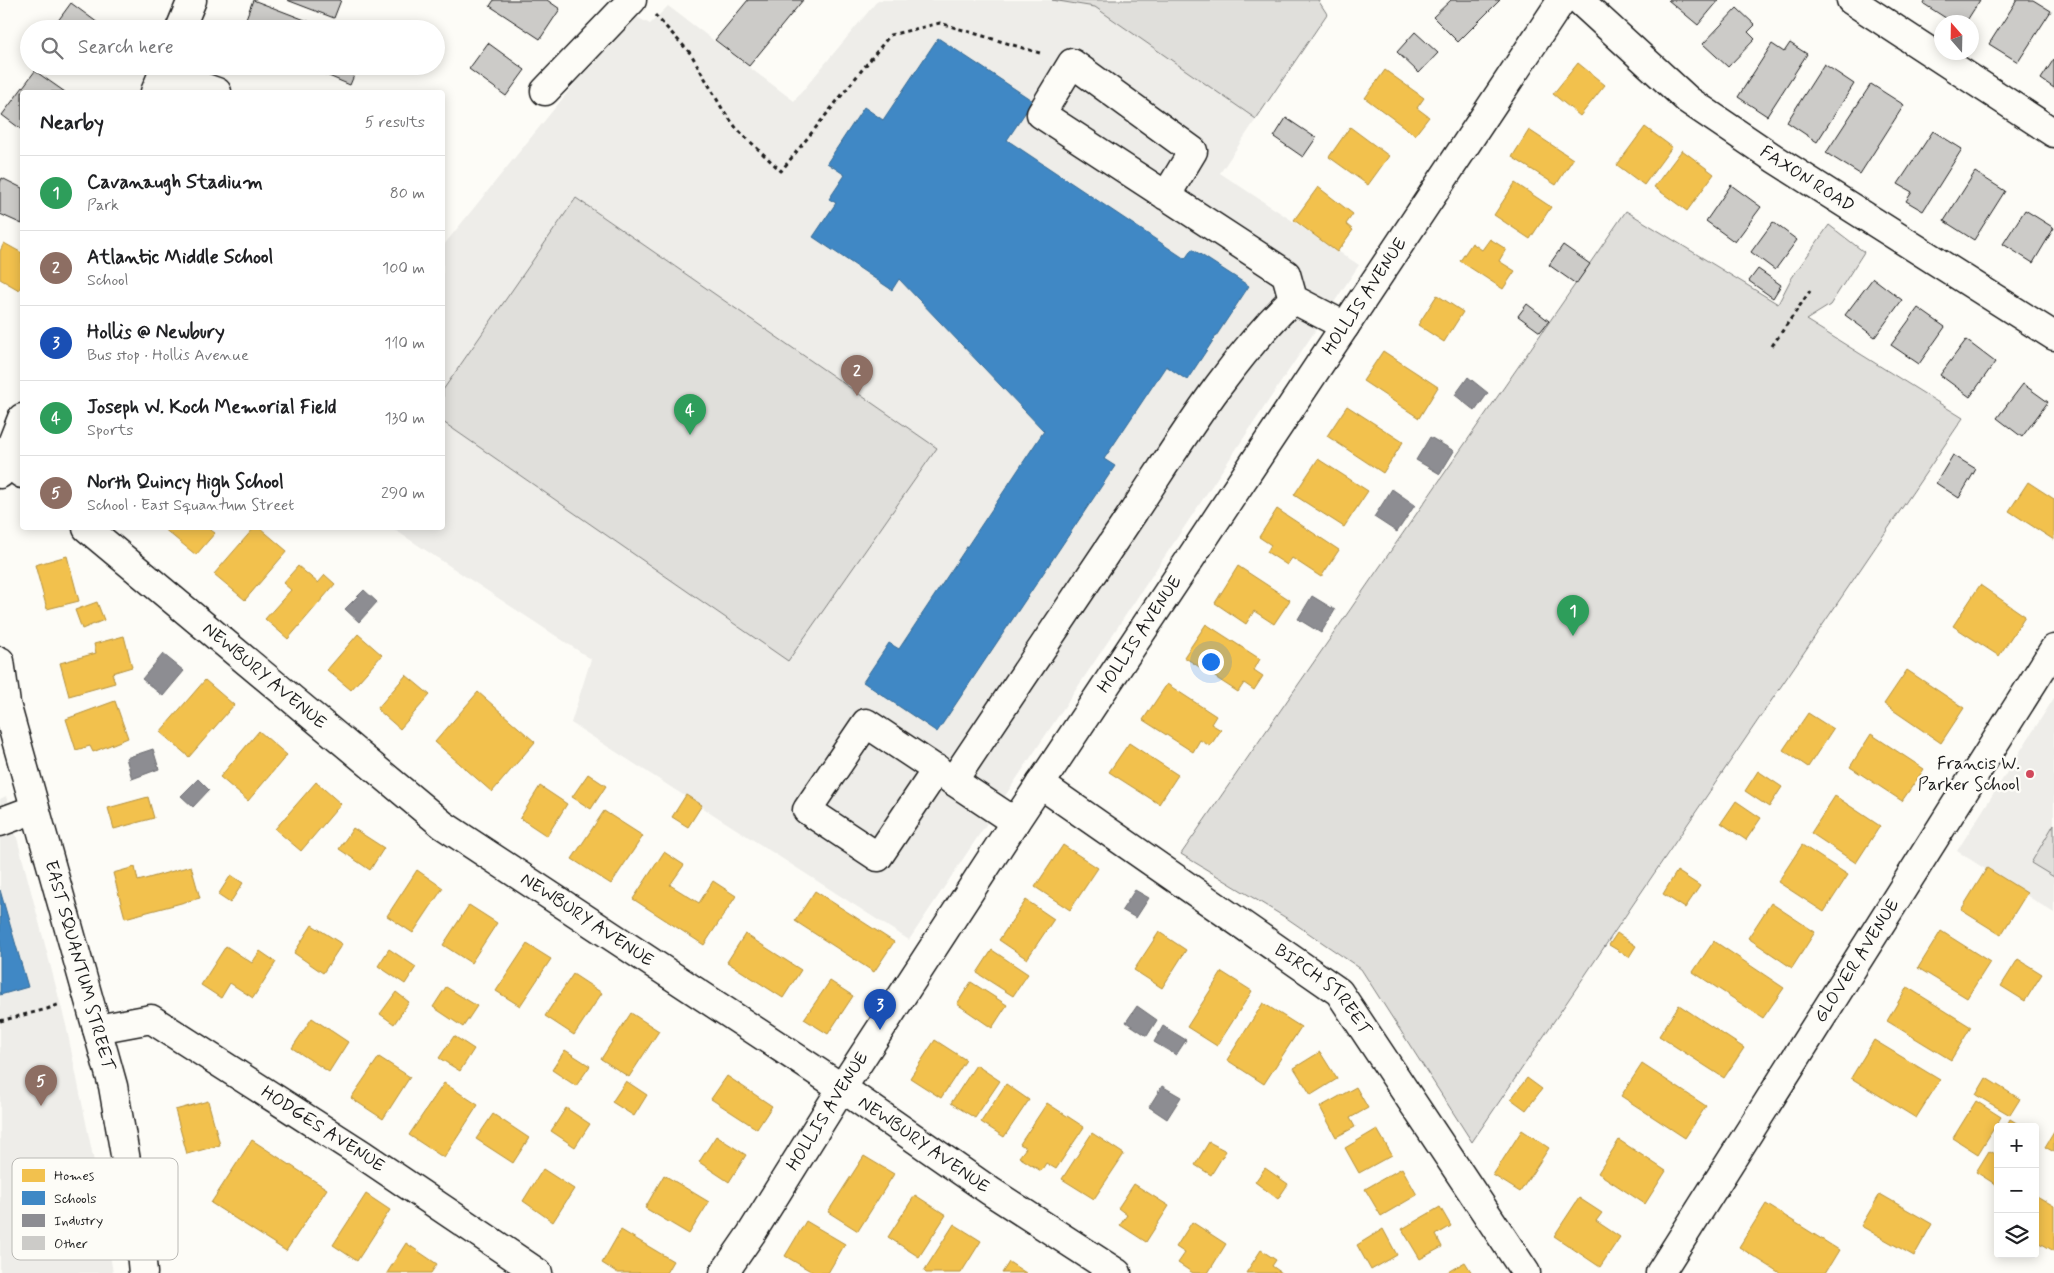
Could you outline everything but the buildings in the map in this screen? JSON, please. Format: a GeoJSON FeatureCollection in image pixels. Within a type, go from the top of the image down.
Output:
{"type":"FeatureCollection","features":[{"type":"Feature","properties":{"kind":"street"},"geometry":{"type":"LineString","coordinates":[[184,20],[192,0]]}},
{"type":"Feature","properties":{"kind":"street","name":"HOLLIS AVENUE"},"geometry":{"type":"LineString","coordinates":[[724,1273],[751,1234],[842,1088],[1040,784],[1562,0]]}},
{"type":"Feature","properties":{"kind":"street","name":"FAXON ROAD"},"geometry":{"type":"LineString","coordinates":[[1579,0],[1688,100],[1783,164],[2054,336]]}},
{"type":"Feature","properties":{"kind":"street"},"geometry":{"type":"LineString","coordinates":[[1851,0],[2054,133]]}},
{"type":"Feature","properties":{"kind":"street"},"geometry":{"type":"LineString","coordinates":[[545,91],[641,5]]}},
{"type":"Feature","properties":{"kind":"street"},"geometry":{"type":"LineString","coordinates":[[1166,196],[1192,151],[1072,63],[1041,114],[1166,196],[1286,274],[1293,299],[1345,326]]}},
{"type":"Feature","properties":{"kind":"street"},"geometry":{"type":"LineString","coordinates":[[161,77],[210,90]]}},
{"type":"Feature","properties":{"kind":"street"},"geometry":{"type":"LineString","coordinates":[[1015,822],[945,775],[866,723],[808,810],[878,857],[945,775],[1075,601],[1207,400],[1270,322],[1293,299]]}},
{"type":"Feature","properties":{"kind":"street"},"geometry":{"type":"LineString","coordinates":[[6,465],[20,424]]}},
{"type":"Feature","properties":{"kind":"street","name":"NEWBURY AVENUE"},"geometry":{"type":"LineString","coordinates":[[89,530],[443,825],[842,1088],[990,1191],[1116,1273]]}},
{"type":"Feature","properties":{"kind":"street","name":"GLOVER AVENUE"},"geometry":{"type":"LineString","coordinates":[[1660,1273],[2054,649]]}},
{"type":"Feature","properties":{"kind":"street","name":"EAST SQUANTUM STREET"},"geometry":{"type":"LineString","coordinates":[[0,661],[6,704],[113,1086],[125,1158]]}},
{"type":"Feature","properties":{"kind":"street","name":"BIRCH STREET"},"geometry":{"type":"LineString","coordinates":[[1040,784],[1339,992],[1526,1273]]}},
{"type":"Feature","properties":{"kind":"street"},"geometry":{"type":"LineString","coordinates":[[0,822],[35,809]]}},
{"type":"Feature","properties":{"kind":"street","name":"HODGES AVENUE"},"geometry":{"type":"LineString","coordinates":[[97,1029],[151,1018],[371,1160],[538,1273]]}},
{"type":"Feature","properties":{"kind":"street","name":"EAST SQUANTUM STREET"},"geometry":{"type":"LineString","coordinates":[[142,1260],[143,1273]]}},
{"type":"Feature","properties":{"kind":"path"},"geometry":{"type":"LineString","coordinates":[[641,5],[691,54],[723,110],[737,129],[781,171],[890,35],[940,23],[1072,63]]}},
{"type":"Feature","properties":{"kind":"path"},"geometry":{"type":"LineString","coordinates":[[1772,346],[1810,291]]}},
{"type":"Feature","properties":{"kind":"path"},"geometry":{"type":"LineString","coordinates":[[0,1021],[60,1004]]}},
{"type":"Feature","properties":{"kind":"shaded area"},"geometry":{"type":"Polygon","coordinates":[[[878,0],[1318,0],[1327,14],[1220,173],[1359,265],[909,940],[571,723],[591,659],[395,530],[445,530],[445,244],[631,14],[650,24],[668,6],[794,101],[878,0]]]}},
{"type":"Feature","properties":{"kind":"shaded area"},"geometry":{"type":"Polygon","coordinates":[[[1052,0],[1318,0],[1327,14],[1256,119],[1095,7],[1052,0]]]}},
{"type":"Feature","properties":{"kind":"shaded area"},"geometry":{"type":"Polygon","coordinates":[[[576,198],[937,448],[788,661],[445,423],[445,387],[576,198]]]}},
{"type":"Feature","properties":{"kind":"shaded area"},"geometry":{"type":"Polygon","coordinates":[[[1626,211],[1778,304],[1791,279],[1829,225],[1864,252],[1830,305],[1806,320],[1963,418],[1472,1142],[1361,969],[1288,919],[1181,854],[1626,211]]]}},
{"type":"Feature","properties":{"kind":"shaded area","name":"Francis W. Parker School"},"geometry":{"type":"Polygon","coordinates":[[[2054,698],[2054,913],[1957,851],[2054,698]]]}},
{"type":"Feature","properties":{"kind":"shaded area"},"geometry":{"type":"Polygon","coordinates":[[[6,796],[66,1025],[93,1158],[12,1158],[12,1260],[111,1260],[113,1273],[0,1273],[0,799],[6,796]]]}},
{"type":"Feature","properties":{"kind":"shaded area"},"geometry":{"type":"Polygon","coordinates":[[[2054,824],[2054,877],[2031,863],[2054,824]]]}},
{"type":"Feature","properties":{"kind":"place","name":"Atlantic Middle School"},"geometry":{"type":"Point","coordinates":[857,396]}},
{"type":"Feature","properties":{"kind":"place","name":"Joseph W. Koch Memorial Field"},"geometry":{"type":"Point","coordinates":[690,435]}},
{"type":"Feature","properties":{"kind":"place","name":"Cavanaugh Stadium"},"geometry":{"type":"Point","coordinates":[1573,636]}},
{"type":"Feature","properties":{"kind":"place","name":"Francis W. Parker School"},"geometry":{"type":"Point","coordinates":[2030,774]}},
{"type":"Feature","properties":{"kind":"place","name":"Hollis @ Newbury"},"geometry":{"type":"Point","coordinates":[880,1030]}},
{"type":"Feature","properties":{"kind":"place","name":"North Quincy High School"},"geometry":{"type":"Point","coordinates":[41,1106]}}]}
